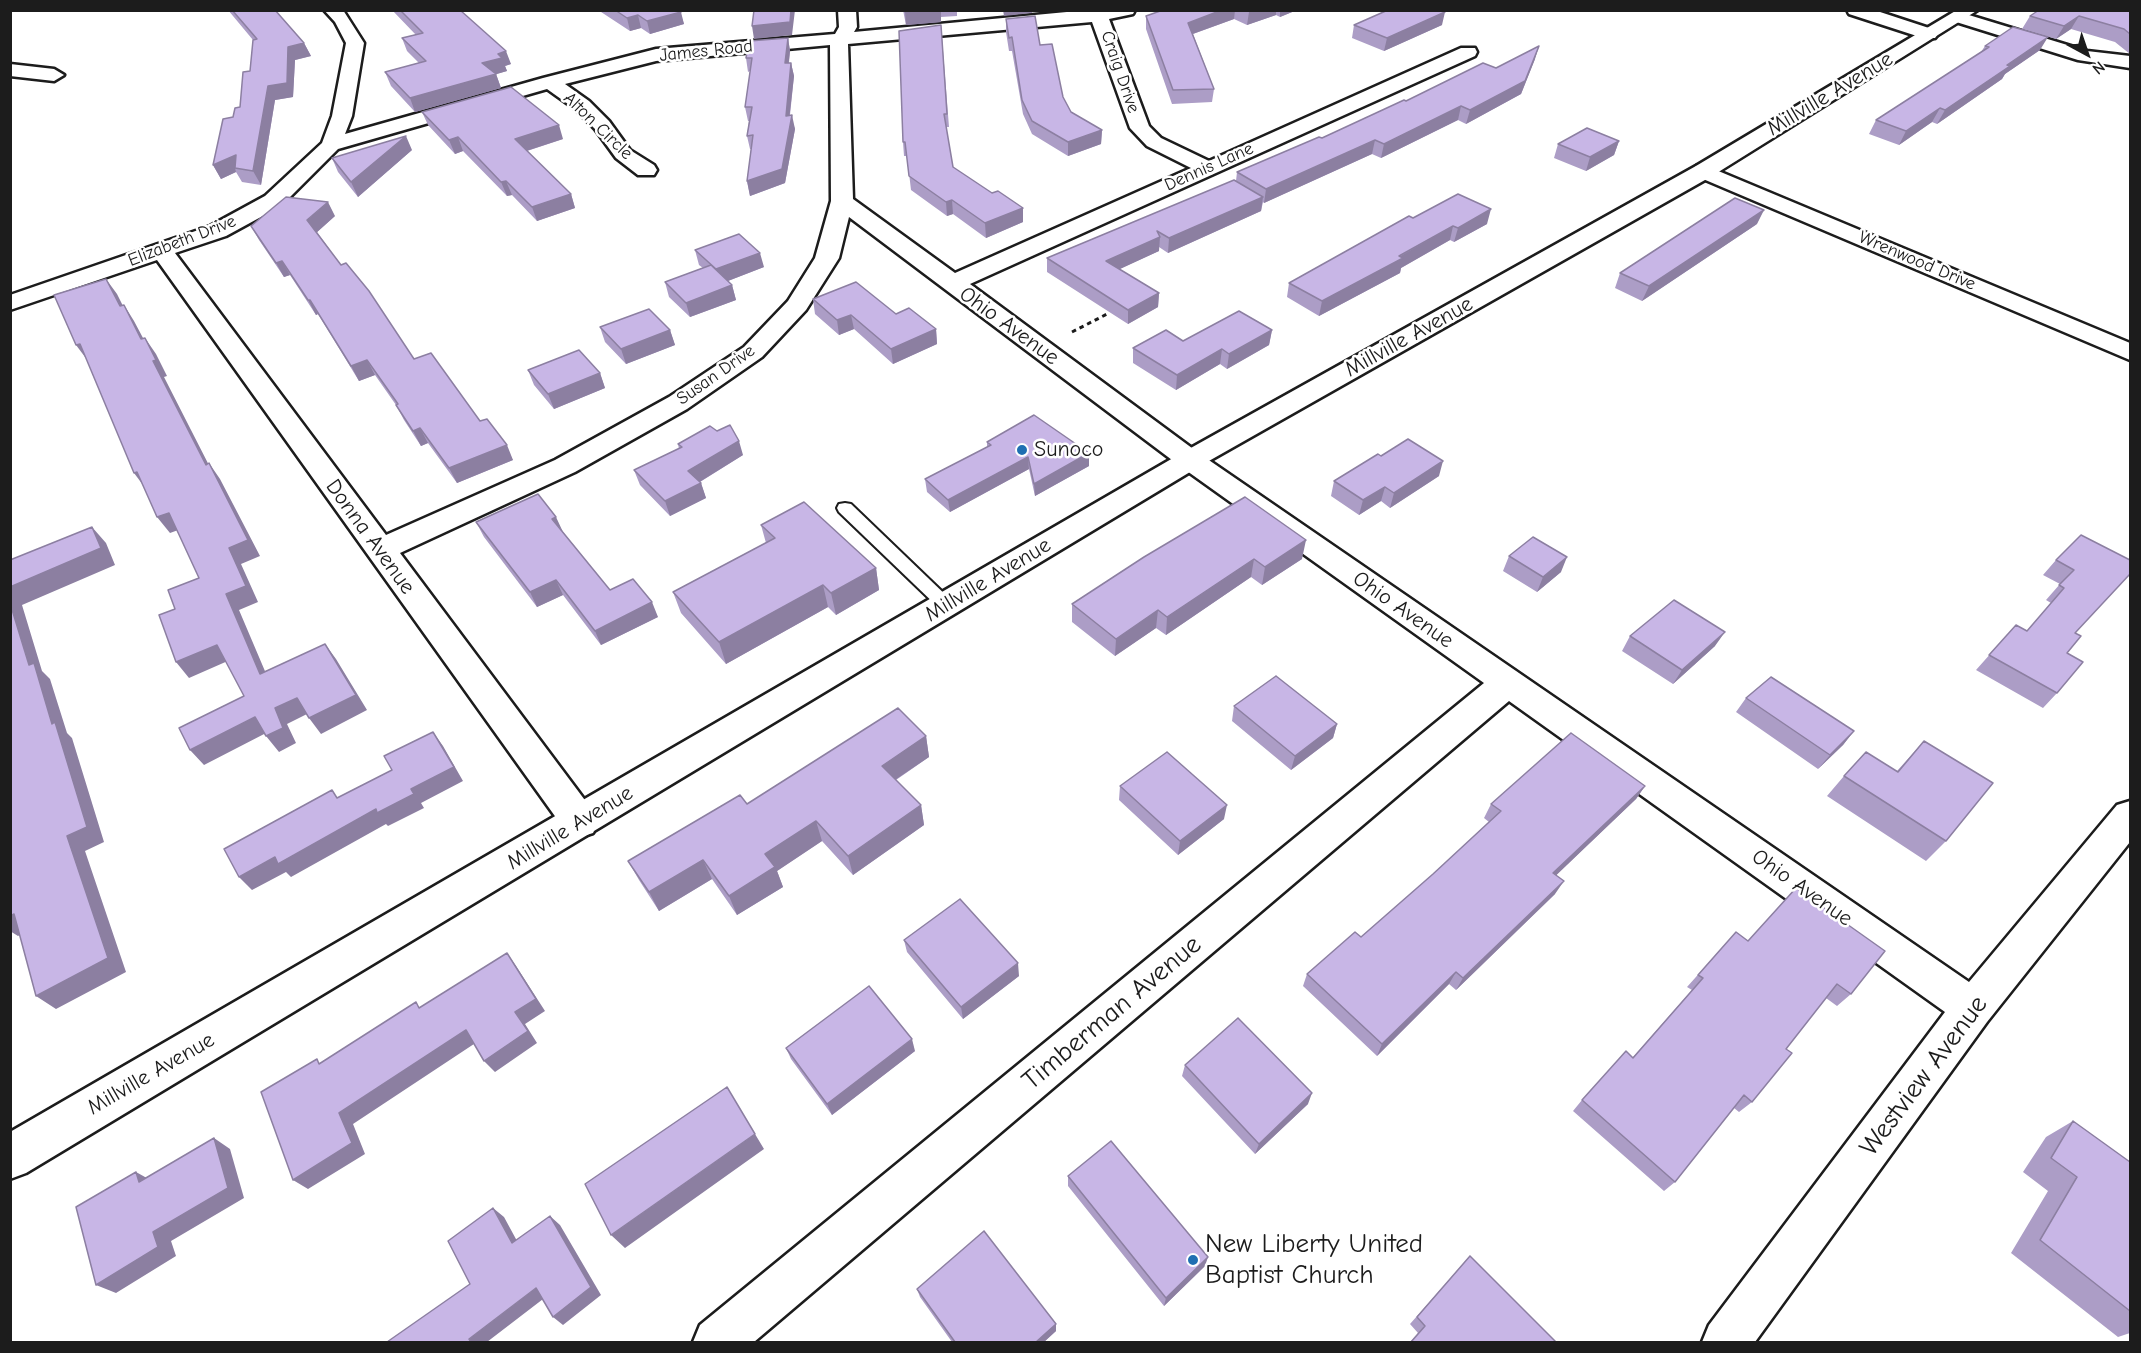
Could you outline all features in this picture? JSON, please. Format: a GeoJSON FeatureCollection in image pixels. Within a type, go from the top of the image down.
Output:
{"type":"FeatureCollection","features":[{"type":"Feature","properties":{"kind":"street","name":"Elizabeth Drive"},"geometry":{"type":"LineString","coordinates":[[10,303],[218,231],[273,201],[331,146],[342,116],[355,44],[342,19],[332,10]]}},
{"type":"Feature","properties":{"kind":"street","name":"Susan Drive"},"geometry":{"type":"LineString","coordinates":[[379,550],[565,466],[678,403],[753,352],[797,305],[827,258],[842,201],[838,41],[848,27],[847,10]]}},
{"type":"Feature","properties":{"kind":"street","name":"James Road"},"geometry":{"type":"LineString","coordinates":[[331,146],[550,82],[656,56],[750,45],[838,41],[1127,10]]}},
{"type":"Feature","properties":{"kind":"street"},"geometry":{"type":"LineString","coordinates":[[1855,10],[1929,34]]}},
{"type":"Feature","properties":{"kind":"street","name":"Craig Drive"},"geometry":{"type":"LineString","coordinates":[[1099,13],[1133,116],[1140,128],[1154,142],[1207,168]]}},
{"type":"Feature","properties":{"kind":"street"},"geometry":{"type":"LineString","coordinates":[[1966,13],[2051,46],[2085,56],[2130,62]]}},
{"type":"Feature","properties":{"kind":"street","name":"Millville Avenue"},"geometry":{"type":"LineString","coordinates":[[10,1157],[1190,460],[1704,171],[1966,13]]}},
{"type":"Feature","properties":{"kind":"street","name":"Dennis Lane"},"geometry":{"type":"LineString","coordinates":[[951,284],[1468,52]]}},
{"type":"Feature","properties":{"kind":"street"},"geometry":{"type":"LineString","coordinates":[[10,70],[54,75]]}},
{"type":"Feature","properties":{"kind":"street","name":"Alton Circle"},"geometry":{"type":"LineString","coordinates":[[550,82],[582,105],[602,125],[623,154],[646,170]]}},
{"type":"Feature","properties":{"kind":"street","name":"Wrenwood Drive"},"geometry":{"type":"LineString","coordinates":[[1704,171],[2130,352]]}},
{"type":"Feature","properties":{"kind":"street","name":"Ohio Avenue"},"geometry":{"type":"LineString","coordinates":[[842,201],[1190,460],[1973,1008]]}},
{"type":"Feature","properties":{"kind":"street","name":"Donna Avenue"},"geometry":{"type":"LineString","coordinates":[[161,250],[580,822]]}},
{"type":"Feature","properties":{"kind":"street","name":"Timberman Avenue"},"geometry":{"type":"LineString","coordinates":[[717,1342],[1508,682]]}},
{"type":"Feature","properties":{"kind":"street","name":"Westview Avenue"},"geometry":{"type":"LineString","coordinates":[[1726,1342],[1973,1008],[2130,816]]}},
{"type":"Feature","properties":{"kind":"lane"},"geometry":{"type":"LineString","coordinates":[[845,508],[946,605]]}},
{"type":"Feature","properties":{"kind":"path"},"geometry":{"type":"LineString","coordinates":[[1072,332],[1109,313]]}},
{"type":"Feature","properties":{"kind":"building"},"geometry":{"type":"Polygon","coordinates":[[[232,10],[275,10],[304,43],[288,47],[287,83],[268,86],[253,171],[235,168],[236,155],[213,165],[223,119],[233,117],[235,108],[240,107],[243,72],[250,71],[253,40],[257,39],[232,10]]]}},
{"type":"Feature","properties":{"kind":"building"},"geometry":{"type":"Polygon","coordinates":[[[400,10],[460,10],[506,51],[498,54],[502,58],[482,63],[496,74],[410,98],[385,72],[426,61],[402,38],[423,33],[400,10]]]}},
{"type":"Feature","properties":{"kind":"building"},"geometry":{"type":"Polygon","coordinates":[[[615,10],[679,10],[681,12],[647,21],[638,15],[627,18],[615,10]]]}},
{"type":"Feature","properties":{"kind":"building"},"geometry":{"type":"Polygon","coordinates":[[[754,10],[791,10],[790,22],[752,26],[754,10]]]}},
{"type":"Feature","properties":{"kind":"building"},"geometry":{"type":"Polygon","coordinates":[[[1163,10],[1222,10],[1188,23],[1214,89],[1173,90],[1146,16],[1163,10]]]}},
{"type":"Feature","properties":{"kind":"building"},"geometry":{"type":"Polygon","coordinates":[[[1388,10],[1441,10],[1445,12],[1387,38],[1354,25],[1388,10]]]}},
{"type":"Feature","properties":{"kind":"building"},"geometry":{"type":"Polygon","coordinates":[[[2039,10],[2130,10],[2130,34],[2124,29],[2079,16],[2064,26],[2030,16],[2039,10]]]}},
{"type":"Feature","properties":{"kind":"building"},"geometry":{"type":"Polygon","coordinates":[[[1035,16],[1040,45],[1052,44],[1063,97],[1071,112],[1102,130],[1068,142],[1032,121],[1022,100],[1012,37],[1009,38],[1006,19],[1035,16]]]}},
{"type":"Feature","properties":{"kind":"building"},"geometry":{"type":"Polygon","coordinates":[[[941,25],[947,114],[944,114],[953,167],[992,193],[998,191],[1023,208],[985,223],[952,200],[946,202],[909,176],[905,142],[903,142],[899,31],[941,25]]]}},
{"type":"Feature","properties":{"kind":"building"},"geometry":{"type":"Polygon","coordinates":[[[2013,27],[2048,37],[1945,110],[1940,108],[1906,131],[1876,120],[1989,47],[1985,46],[2013,27]]]}},
{"type":"Feature","properties":{"kind":"building"},"geometry":{"type":"Polygon","coordinates":[[[788,38],[785,63],[791,63],[786,116],[792,115],[782,169],[747,181],[753,135],[747,136],[752,107],[745,107],[752,58],[746,58],[749,41],[788,38]]]}},
{"type":"Feature","properties":{"kind":"building"},"geometry":{"type":"Polygon","coordinates":[[[1539,46],[1525,81],[1470,110],[1461,106],[1384,144],[1375,140],[1266,189],[1237,172],[1406,101],[1483,63],[1496,68],[1539,46]]]}},
{"type":"Feature","properties":{"kind":"building"},"geometry":{"type":"Polygon","coordinates":[[[511,87],[559,125],[515,139],[571,194],[532,207],[506,181],[501,182],[458,137],[449,140],[422,112],[511,87]]]}},
{"type":"Feature","properties":{"kind":"building"},"geometry":{"type":"Polygon","coordinates":[[[1587,128],[1619,141],[1590,157],[1558,144],[1587,128]]]}},
{"type":"Feature","properties":{"kind":"building"},"geometry":{"type":"Polygon","coordinates":[[[406,136],[351,182],[332,158],[406,136]]]}},
{"type":"Feature","properties":{"kind":"building"},"geometry":{"type":"Polygon","coordinates":[[[1234,180],[1263,197],[1169,238],[1157,231],[1160,237],[1106,261],[1159,293],[1128,310],[1047,258],[1234,180]]]}},
{"type":"Feature","properties":{"kind":"building"},"geometry":{"type":"Polygon","coordinates":[[[1458,194],[1491,209],[1458,228],[1453,226],[1399,256],[1403,258],[1322,301],[1289,283],[1409,216],[1413,218],[1458,194]]]}},
{"type":"Feature","properties":{"kind":"building"},"geometry":{"type":"Polygon","coordinates":[[[286,197],[328,202],[307,220],[341,265],[346,263],[369,291],[414,359],[431,353],[480,421],[487,419],[507,445],[449,468],[420,428],[413,431],[396,405],[398,404],[367,360],[351,366],[310,300],[282,261],[276,263],[251,226],[286,197]]]}},
{"type":"Feature","properties":{"kind":"building"},"geometry":{"type":"Polygon","coordinates":[[[1735,198],[1764,210],[1649,286],[1620,273],[1735,198]]]}},
{"type":"Feature","properties":{"kind":"building"},"geometry":{"type":"Polygon","coordinates":[[[739,234],[760,253],[716,269],[695,250],[739,234]]]}},
{"type":"Feature","properties":{"kind":"building"},"geometry":{"type":"Polygon","coordinates":[[[711,265],[732,285],[686,303],[665,282],[711,265]]]}},
{"type":"Feature","properties":{"kind":"building"},"geometry":{"type":"Polygon","coordinates":[[[106,279],[120,306],[124,305],[141,339],[145,338],[156,360],[153,361],[206,465],[209,463],[248,540],[229,548],[246,586],[226,594],[260,674],[325,644],[356,695],[309,718],[297,698],[275,708],[283,728],[266,736],[255,717],[190,750],[179,728],[244,696],[217,645],[176,662],[159,615],[175,609],[168,590],[199,578],[169,513],[157,517],[137,472],[134,473],[80,344],[76,345],[54,295],[106,279]]]}},
{"type":"Feature","properties":{"kind":"building"},"geometry":{"type":"Polygon","coordinates":[[[856,282],[896,314],[909,308],[936,329],[891,349],[851,315],[837,320],[813,299],[856,282]]]}},
{"type":"Feature","properties":{"kind":"building"},"geometry":{"type":"Polygon","coordinates":[[[649,309],[670,330],[621,349],[600,327],[649,309]]]}},
{"type":"Feature","properties":{"kind":"building"},"geometry":{"type":"Polygon","coordinates":[[[1239,311],[1272,330],[1229,354],[1222,349],[1177,375],[1133,348],[1166,330],[1183,341],[1239,311]]]}},
{"type":"Feature","properties":{"kind":"building"},"geometry":{"type":"Polygon","coordinates":[[[579,350],[600,373],[548,394],[528,370],[579,350]]]}},
{"type":"Feature","properties":{"kind":"building"},"geometry":{"type":"Polygon","coordinates":[[[1034,415],[1089,453],[1034,484],[1028,457],[948,500],[925,479],[991,445],[987,442],[1034,415]]]}},
{"type":"Feature","properties":{"kind":"building"},"geometry":{"type":"Polygon","coordinates":[[[730,425],[739,441],[688,471],[701,483],[665,501],[634,470],[682,447],[678,444],[710,426],[717,431],[730,425]]]}},
{"type":"Feature","properties":{"kind":"building"},"geometry":{"type":"Polygon","coordinates":[[[1408,439],[1443,461],[1394,493],[1385,487],[1363,500],[1334,481],[1378,454],[1381,456],[1408,439]]]}},
{"type":"Feature","properties":{"kind":"building"},"geometry":{"type":"Polygon","coordinates":[[[538,494],[556,517],[552,519],[610,590],[633,579],[652,602],[595,631],[556,580],[530,592],[476,522],[538,494]]]}},
{"type":"Feature","properties":{"kind":"building"},"geometry":{"type":"Polygon","coordinates":[[[1245,497],[1306,540],[1265,567],[1254,559],[1167,617],[1158,610],[1116,639],[1072,604],[1144,557],[1245,497]]]}},
{"type":"Feature","properties":{"kind":"building"},"geometry":{"type":"Polygon","coordinates":[[[804,502],[876,568],[831,593],[823,585],[719,642],[673,592],[775,538],[761,525],[804,502]]]}},
{"type":"Feature","properties":{"kind":"building"},"geometry":{"type":"Polygon","coordinates":[[[92,527],[101,548],[10,587],[10,560],[92,527]]]}},
{"type":"Feature","properties":{"kind":"building"},"geometry":{"type":"Polygon","coordinates":[[[2081,535],[2130,560],[2130,574],[2075,633],[2081,636],[2067,653],[2083,662],[2057,693],[1989,655],[2016,625],[2027,631],[2064,588],[2059,585],[2074,570],[2056,560],[2081,535]]]}},
{"type":"Feature","properties":{"kind":"building"},"geometry":{"type":"Polygon","coordinates":[[[1533,537],[1567,557],[1543,577],[1509,556],[1533,537]]]}},
{"type":"Feature","properties":{"kind":"building"},"geometry":{"type":"Polygon","coordinates":[[[1674,600],[1725,632],[1682,670],[1630,636],[1674,600]]]}},
{"type":"Feature","properties":{"kind":"building"},"geometry":{"type":"Polygon","coordinates":[[[10,603],[29,665],[34,663],[52,724],[55,722],[87,827],[67,836],[108,958],[36,996],[14,914],[10,916],[10,603]]]}},
{"type":"Feature","properties":{"kind":"building"},"geometry":{"type":"Polygon","coordinates":[[[1276,676],[1337,724],[1295,756],[1234,706],[1276,676]]]}},
{"type":"Feature","properties":{"kind":"building"},"geometry":{"type":"Polygon","coordinates":[[[1771,677],[1854,731],[1830,755],[1746,698],[1771,677]]]}},
{"type":"Feature","properties":{"kind":"building"},"geometry":{"type":"Polygon","coordinates":[[[898,708],[926,736],[882,766],[921,805],[848,856],[816,821],[765,854],[775,867],[729,896],[703,860],[649,892],[628,861],[740,795],[747,804],[898,708]]]}},
{"type":"Feature","properties":{"kind":"building"},"geometry":{"type":"Polygon","coordinates":[[[433,732],[454,767],[411,789],[414,794],[377,813],[376,809],[278,864],[275,857],[239,877],[224,849],[332,790],[337,798],[392,770],[384,756],[433,732]]]}},
{"type":"Feature","properties":{"kind":"building"},"geometry":{"type":"Polygon","coordinates":[[[1571,733],[1645,786],[1553,873],[1564,881],[1463,978],[1456,972],[1382,1044],[1307,974],[1355,932],[1361,937],[1433,874],[1501,811],[1491,804],[1571,733]]]}},
{"type":"Feature","properties":{"kind":"building"},"geometry":{"type":"Polygon","coordinates":[[[1924,741],[1993,783],[1946,841],[1844,776],[1866,752],[1898,772],[1924,741]]]}},
{"type":"Feature","properties":{"kind":"building"},"geometry":{"type":"Polygon","coordinates":[[[1167,752],[1227,805],[1180,841],[1120,786],[1167,752]]]}},
{"type":"Feature","properties":{"kind":"building"},"geometry":{"type":"Polygon","coordinates":[[[1796,888],[1885,951],[1851,994],[1837,984],[1786,1049],[1792,1053],[1752,1102],[1744,1095],[1675,1182],[1582,1100],[1626,1051],[1633,1058],[1703,978],[1698,975],[1736,932],[1748,941],[1796,888]]]}},
{"type":"Feature","properties":{"kind":"building"},"geometry":{"type":"Polygon","coordinates":[[[960,899],[1018,963],[961,1007],[904,940],[960,899]]]}},
{"type":"Feature","properties":{"kind":"building"},"geometry":{"type":"Polygon","coordinates":[[[507,953],[536,999],[515,1012],[528,1031],[484,1061],[466,1030],[339,1113],[352,1143],[293,1180],[261,1092],[317,1059],[319,1064],[416,1002],[419,1008],[507,953]]]}},
{"type":"Feature","properties":{"kind":"building"},"geometry":{"type":"Polygon","coordinates":[[[869,986],[912,1039],[827,1104],[786,1048],[869,986]]]}},
{"type":"Feature","properties":{"kind":"building"},"geometry":{"type":"Polygon","coordinates":[[[1238,1018],[1312,1093],[1259,1144],[1185,1065],[1238,1018]]]}},
{"type":"Feature","properties":{"kind":"building"},"geometry":{"type":"Polygon","coordinates":[[[727,1087],[755,1134],[611,1235],[585,1184],[727,1087]]]}},
{"type":"Feature","properties":{"kind":"building"},"geometry":{"type":"Polygon","coordinates":[[[2073,1121],[2130,1162],[2130,1311],[2040,1240],[2077,1177],[2051,1158],[2073,1121]]]}},
{"type":"Feature","properties":{"kind":"building"},"geometry":{"type":"Polygon","coordinates":[[[214,1138],[228,1188],[153,1232],[158,1247],[96,1285],[76,1207],[136,1172],[139,1182],[214,1138]]]}},
{"type":"Feature","properties":{"kind":"building"},"geometry":{"type":"Polygon","coordinates":[[[1111,1141],[1208,1257],[1166,1298],[1068,1176],[1111,1141]]]}},
{"type":"Feature","properties":{"kind":"building"},"geometry":{"type":"Polygon","coordinates":[[[493,1208],[512,1243],[550,1216],[591,1287],[553,1317],[536,1288],[469,1339],[471,1342],[387,1342],[470,1284],[448,1241],[493,1208]]]}},
{"type":"Feature","properties":{"kind":"building"},"geometry":{"type":"Polygon","coordinates":[[[984,1231],[1056,1324],[1036,1342],[955,1342],[917,1289],[984,1231]]]}},
{"type":"Feature","properties":{"kind":"building"},"geometry":{"type":"Polygon","coordinates":[[[1470,1256],[1556,1342],[1411,1342],[1425,1326],[1417,1317],[1470,1256]]]}},
{"type":"Feature","properties":{"kind":"place","name":"Sunoco"},"geometry":{"type":"Point","coordinates":[1022,450]}},
{"type":"Feature","properties":{"kind":"place","name":"New Liberty United Baptist Church"},"geometry":{"type":"Point","coordinates":[1193,1260]}}]}
